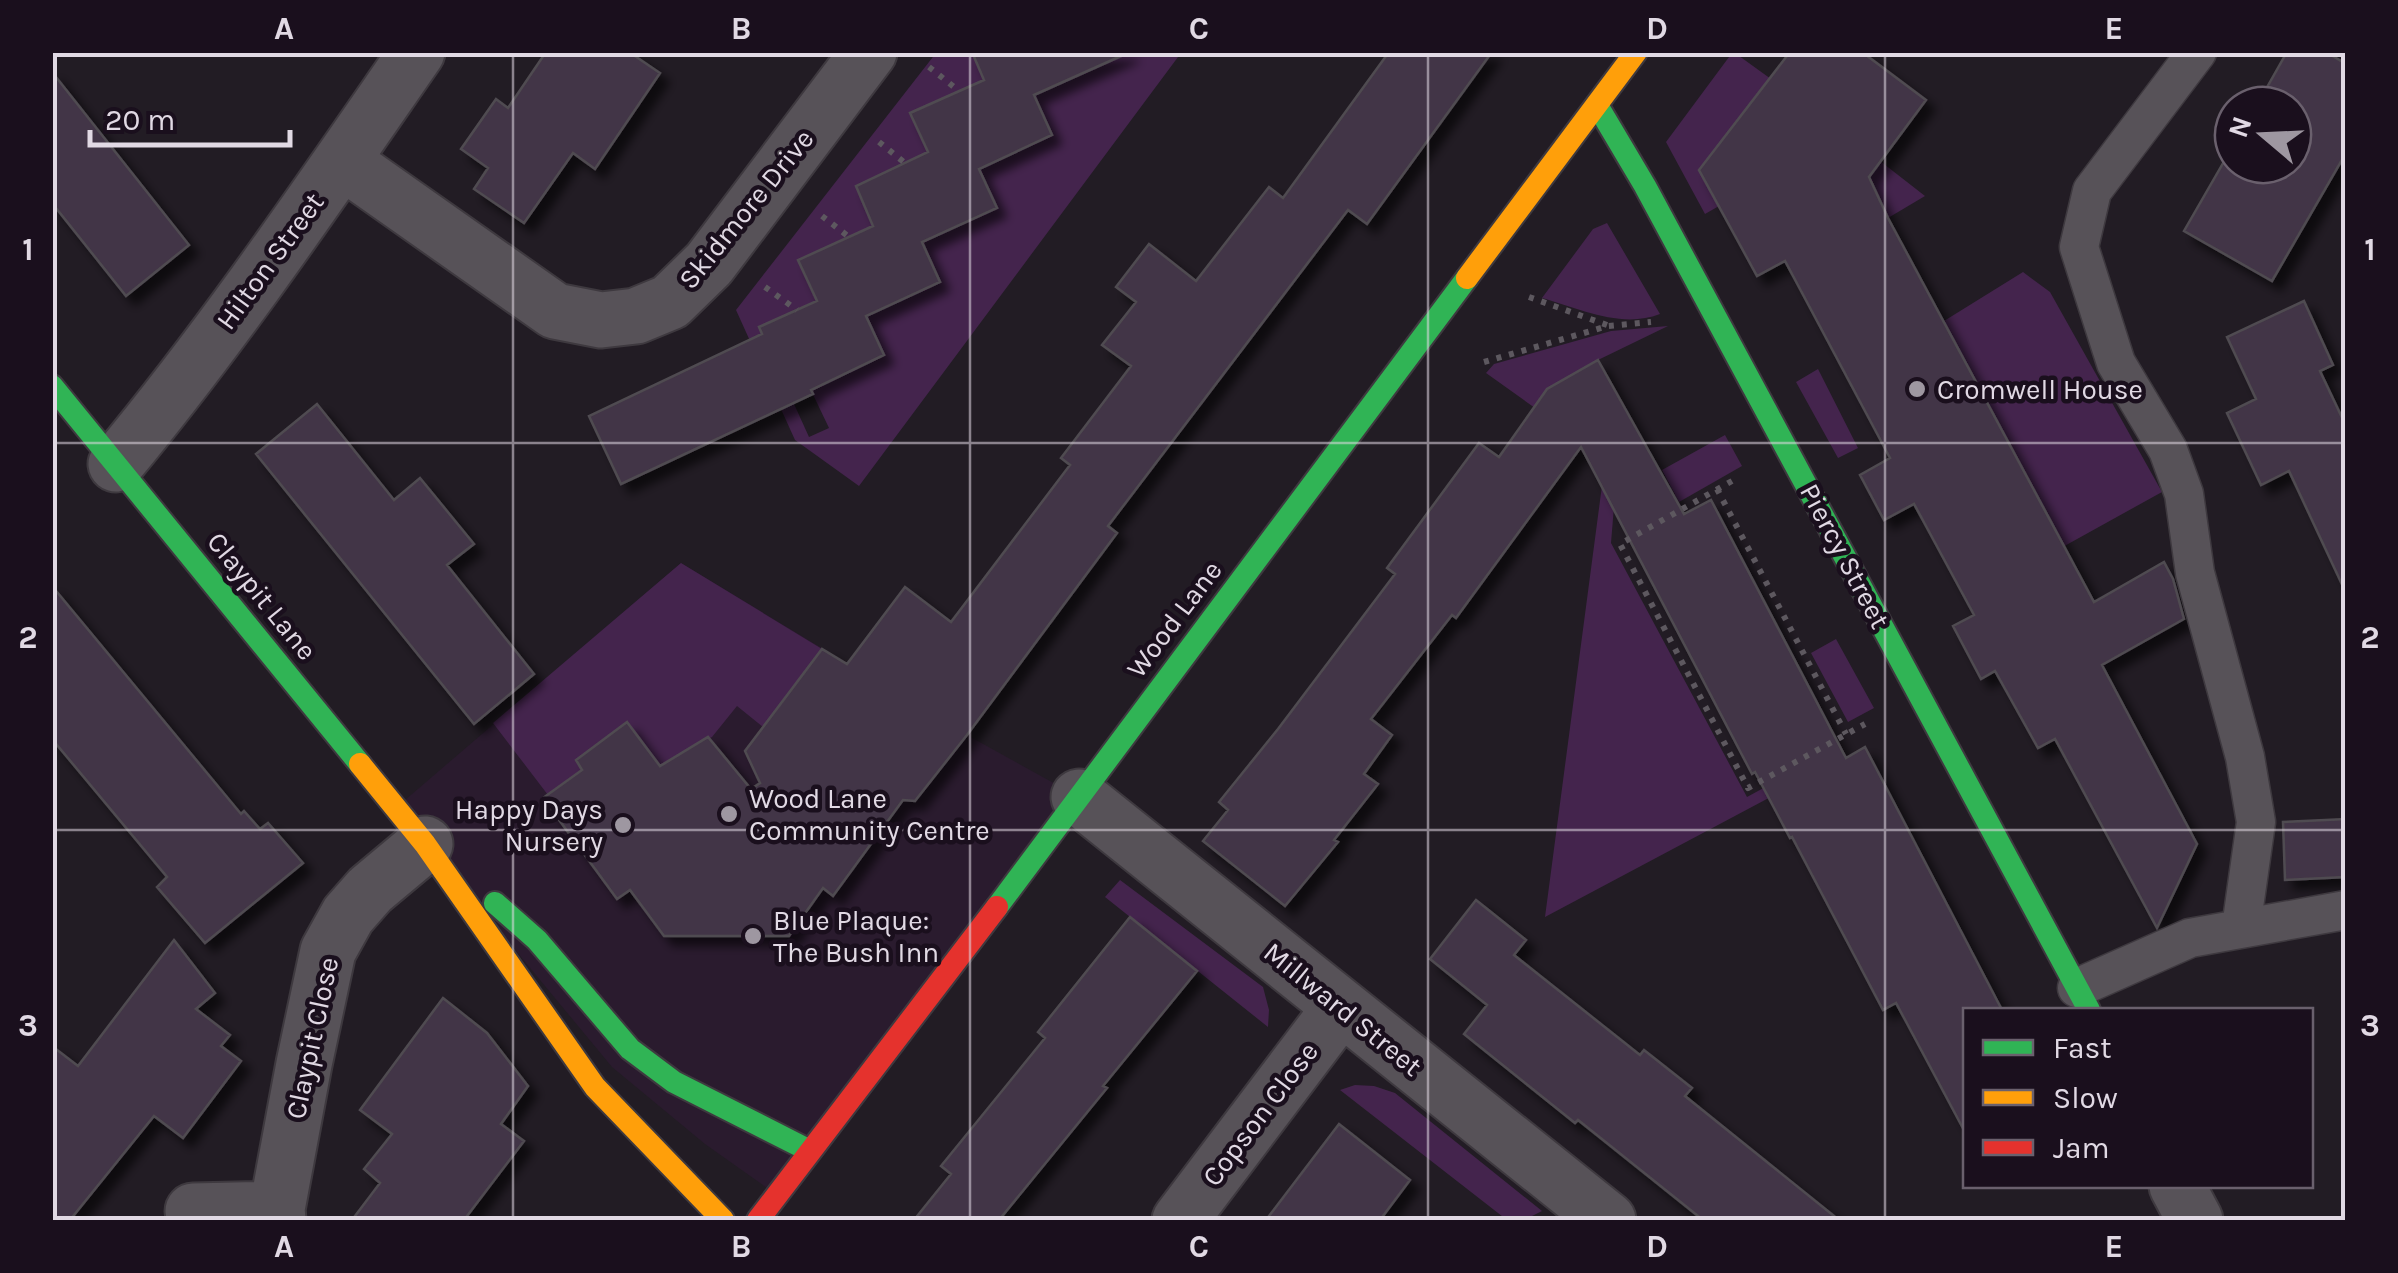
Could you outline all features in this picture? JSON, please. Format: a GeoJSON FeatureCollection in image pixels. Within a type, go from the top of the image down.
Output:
{"type":"FeatureCollection","features":[{"type":"Feature","properties":{"kind":"street","name":"Hilton Street"},"geometry":{"type":"LineString","coordinates":[[116,464],[171,398],[416,52]]}},
{"type":"Feature","properties":{"kind":"street","name":"Skidmore Drive"},"geometry":{"type":"LineString","coordinates":[[342,161],[554,311],[601,320],[636,316],[670,302],[709,264],[869,52]]}},
{"type":"Feature","properties":{"kind":"street","name":"Wood Lane"},"geometry":{"type":"LineString","coordinates":[[758,1220],[1636,52]]}},
{"type":"Feature","properties":{"kind":"street","name":"Piercy Street"},"geometry":{"type":"LineString","coordinates":[[1596,105],[1646,186],[2083,999]]}},
{"type":"Feature","properties":{"kind":"street","name":"Claypit Lane"},"geometry":{"type":"LineString","coordinates":[[52,386],[425,844],[595,1087],[723,1220]]}},
{"type":"Feature","properties":{"kind":"street","name":"Millward Street"},"geometry":{"type":"LineString","coordinates":[[1078,797],[1608,1220]]}},
{"type":"Feature","properties":{"kind":"street","name":"Claypit Lane"},"geometry":{"type":"LineString","coordinates":[[425,844],[537,940],[630,1048],[674,1082],[810,1151]]}},
{"type":"Feature","properties":{"kind":"street","name":"Claypit Close"},"geometry":{"type":"LineString","coordinates":[[192,1211],[278,1215],[328,950],[348,915],[370,890],[425,844]]}},
{"type":"Feature","properties":{"kind":"street","name":"Copson Close"},"geometry":{"type":"LineString","coordinates":[[1180,1220],[1341,1007]]}},
{"type":"Feature","properties":{"kind":"street"},"geometry":{"type":"LineString","coordinates":[[2178,1188],[2195,1220]]}},
{"type":"Feature","properties":{"kind":"lane"},"geometry":{"type":"LineString","coordinates":[[2197,52],[2092,191],[2079,247],[2116,364],[2168,450],[2184,494],[2195,574],[2245,757],[2256,822],[2240,928]]}},
{"type":"Feature","properties":{"kind":"lane"},"geometry":{"type":"LineString","coordinates":[[2083,999],[2190,938],[2346,910]]}},
{"type":"Feature","properties":{"kind":"path"},"geometry":{"type":"LineString","coordinates":[[926,65],[960,91]]}},
{"type":"Feature","properties":{"kind":"path"},"geometry":{"type":"LineString","coordinates":[[871,136],[905,163]]}},
{"type":"Feature","properties":{"kind":"path"},"geometry":{"type":"LineString","coordinates":[[814,209],[849,237]]}},
{"type":"Feature","properties":{"kind":"path"},"geometry":{"type":"LineString","coordinates":[[758,282],[797,310]]}},
{"type":"Feature","properties":{"kind":"path"},"geometry":{"type":"LineString","coordinates":[[1527,296],[1608,326]]}},
{"type":"Feature","properties":{"kind":"path"},"geometry":{"type":"LineString","coordinates":[[1478,364],[1608,326],[1659,320]]}},
{"type":"Feature","properties":{"kind":"path"},"geometry":{"type":"LineString","coordinates":[[1746,473],[1620,544],[1748,788],[1878,716]]}},
{"type":"Feature","properties":{"kind":"path"},"geometry":{"type":"LineString","coordinates":[[1717,489],[1846,734]]}},
{"type":"Feature","properties":{"kind":"shaded area"},"geometry":{"type":"Polygon","coordinates":[[[936,53],[972,53],[978,65],[1000,72],[911,113],[944,145],[856,186],[866,210],[882,203],[888,219],[799,260],[833,293],[759,327],[809,437],[829,428],[807,382],[884,355],[862,307],[939,282],[918,234],[997,208],[975,161],[1030,87],[1086,61],[1091,70],[1108,62],[1104,53],[1181,53],[859,486],[795,440],[736,310],[936,53]]]}},
{"type":"Feature","properties":{"kind":"shaded area"},"geometry":{"type":"Polygon","coordinates":[[[1732,53],[1771,79],[1699,170],[1719,206],[1705,214],[1666,142],[1732,53]]]}},
{"type":"Feature","properties":{"kind":"shaded area"},"geometry":{"type":"Polygon","coordinates":[[[1848,136],[1925,196],[1888,218],[1848,136]]]}},
{"type":"Feature","properties":{"kind":"shaded area"},"geometry":{"type":"Polygon","coordinates":[[[1607,223],[1660,314],[1616,318],[1542,298],[1593,229],[1607,223]]]}},
{"type":"Feature","properties":{"kind":"shaded area"},"geometry":{"type":"Polygon","coordinates":[[[2023,272],[2050,292],[2162,492],[1983,591],[1975,579],[2057,534],[1944,321],[2023,272]]]}},
{"type":"Feature","properties":{"kind":"shaded area"},"geometry":{"type":"Polygon","coordinates":[[[1668,326],[1552,386],[1535,408],[1486,373],[1494,364],[1611,331],[1668,326]]]}},
{"type":"Feature","properties":{"kind":"shaded area"},"geometry":{"type":"Polygon","coordinates":[[[1818,369],[1858,448],[1838,458],[1796,382],[1818,369]]]}},
{"type":"Feature","properties":{"kind":"shaded area"},"geometry":{"type":"Polygon","coordinates":[[[1725,435],[1742,466],[1679,502],[1662,470],[1725,435]]]}},
{"type":"Feature","properties":{"kind":"shaded area"},"geometry":{"type":"Polygon","coordinates":[[[1617,470],[1611,543],[1747,797],[1826,754],[1797,783],[1545,917],[1603,478],[1617,470]]]}},
{"type":"Feature","properties":{"kind":"shaded area"},"geometry":{"type":"Polygon","coordinates":[[[681,563],[956,729],[1079,797],[777,1195],[705,1144],[612,1067],[397,807],[681,563]]]}},
{"type":"Feature","properties":{"kind":"shaded area"},"geometry":{"type":"Polygon","coordinates":[[[681,563],[822,649],[763,727],[737,706],[712,737],[694,745],[667,776],[617,730],[576,760],[582,769],[548,795],[493,723],[681,563]]]}},
{"type":"Feature","properties":{"kind":"shaded area"},"geometry":{"type":"Polygon","coordinates":[[[1836,639],[1874,708],[1848,722],[1811,653],[1836,639]]]}},
{"type":"Feature","properties":{"kind":"shaded area"},"geometry":{"type":"Polygon","coordinates":[[[1120,880],[1263,987],[1269,1010],[1268,1027],[1105,897],[1120,880]]]}},
{"type":"Feature","properties":{"kind":"shaded area"},"geometry":{"type":"Polygon","coordinates":[[[1355,1085],[1395,1093],[1542,1211],[1524,1220],[1507,1220],[1340,1090],[1355,1085]]]}},
{"type":"Feature","properties":{"kind":"building"},"geometry":{"type":"Polygon","coordinates":[[[546,52],[629,52],[660,73],[595,169],[573,153],[524,223],[474,189],[488,168],[461,149],[496,99],[508,108],[546,52]]]}},
{"type":"Feature","properties":{"kind":"building"},"geometry":{"type":"Polygon","coordinates":[[[972,52],[1130,52],[1034,95],[1052,135],[979,169],[997,208],[922,242],[940,282],[866,316],[884,355],[811,390],[813,394],[621,484],[589,416],[762,334],[759,327],[817,301],[798,260],[873,226],[856,186],[928,152],[910,113],[984,80],[972,52]]]}},
{"type":"Feature","properties":{"kind":"building"},"geometry":{"type":"Polygon","coordinates":[[[1389,52],[1492,52],[1367,224],[1348,210],[1108,526],[1117,533],[967,735],[915,801],[903,800],[833,896],[823,888],[789,936],[664,936],[630,890],[617,899],[543,798],[582,770],[576,760],[627,722],[660,766],[708,737],[751,789],[760,783],[745,751],[822,649],[847,664],[905,587],[951,622],[1070,465],[1061,458],[1131,366],[1102,345],[1136,302],[1116,287],[1149,244],[1196,281],[1269,187],[1283,198],[1389,52]]]}},
{"type":"Feature","properties":{"kind":"building"},"geometry":{"type":"Polygon","coordinates":[[[1790,52],[1862,52],[1926,100],[1869,177],[1888,218],[2094,602],[2164,562],[2173,579],[2184,619],[2102,665],[2197,844],[2157,928],[2055,739],[2038,748],[1995,671],[1981,679],[1953,626],[1974,615],[1914,504],[1884,520],[1860,475],[1890,458],[1785,261],[1757,276],[1699,170],[1790,52]]]}},
{"type":"Feature","properties":{"kind":"building"},"geometry":{"type":"Polygon","coordinates":[[[2287,52],[2326,52],[2346,64],[2346,153],[2272,281],[2184,231],[2213,181],[2213,185],[2313,185],[2313,85],[2268,85],[2287,52]]]}},
{"type":"Feature","properties":{"kind":"building"},"geometry":{"type":"Polygon","coordinates":[[[52,72],[189,245],[126,296],[52,203],[52,72]]]}},
{"type":"Feature","properties":{"kind":"building"},"geometry":{"type":"Polygon","coordinates":[[[2304,301],[2333,365],[2320,371],[2346,426],[2346,593],[2289,471],[2261,485],[2227,413],[2256,399],[2227,337],[2304,301]]]}},
{"type":"Feature","properties":{"kind":"building"},"geometry":{"type":"Polygon","coordinates":[[[1598,360],[1684,514],[1711,500],[1846,758],[1865,747],[2001,1008],[1963,1008],[1963,1128],[1896,1003],[1883,1010],[1792,837],[1755,772],[1752,774],[1581,447],[1456,618],[1452,615],[1371,719],[1392,735],[1364,774],[1378,784],[1334,840],[1338,842],[1285,906],[1203,841],[1228,810],[1219,802],[1395,574],[1387,568],[1479,443],[1499,457],[1547,389],[1598,360]]]}},
{"type":"Feature","properties":{"kind":"building"},"geometry":{"type":"Polygon","coordinates":[[[317,404],[394,500],[420,478],[474,544],[447,565],[534,674],[474,724],[256,454],[317,404]]]}},
{"type":"Feature","properties":{"kind":"building"},"geometry":{"type":"Polygon","coordinates":[[[52,586],[241,814],[244,811],[260,829],[268,823],[303,863],[205,943],[157,887],[167,877],[52,739],[52,586]]]}},
{"type":"Feature","properties":{"kind":"building"},"geometry":{"type":"Polygon","coordinates":[[[2346,819],[2346,877],[2285,880],[2283,822],[2346,819]]]}},
{"type":"Feature","properties":{"kind":"building"},"geometry":{"type":"Polygon","coordinates":[[[1476,900],[1526,940],[1514,955],[1640,1055],[1644,1050],[1692,1088],[1685,1096],[1839,1220],[1703,1220],[1464,1034],[1487,1005],[1430,959],[1476,900]]]}},
{"type":"Feature","properties":{"kind":"building"},"geometry":{"type":"Polygon","coordinates":[[[1130,917],[1197,971],[999,1220],[914,1220],[951,1174],[941,1166],[1045,1038],[1038,1032],[1130,917]]]}},
{"type":"Feature","properties":{"kind":"building"},"geometry":{"type":"Polygon","coordinates":[[[174,940],[215,993],[196,1009],[230,1035],[221,1046],[241,1061],[183,1138],[154,1116],[70,1220],[52,1220],[52,1046],[78,1066],[174,940]]]}},
{"type":"Feature","properties":{"kind":"building"},"geometry":{"type":"Polygon","coordinates":[[[443,998],[487,1033],[528,1086],[501,1124],[524,1141],[464,1220],[352,1220],[380,1183],[364,1169],[392,1134],[360,1110],[443,998]]]}},
{"type":"Feature","properties":{"kind":"building"},"geometry":{"type":"Polygon","coordinates":[[[1339,1124],[1410,1180],[1380,1220],[1266,1220],[1339,1124]]]}},
{"type":"Feature","properties":{"kind":"traffic: fast"},"geometry":{"type":"LineString","coordinates":[[1597,105],[1645,186],[2088,1008]]}},
{"type":"Feature","properties":{"kind":"traffic: fast"},"geometry":{"type":"LineString","coordinates":[[997,907],[1467,278]]}},
{"type":"Feature","properties":{"kind":"traffic: fast"},"geometry":{"type":"LineString","coordinates":[[52,386],[360,764]]}},
{"type":"Feature","properties":{"kind":"traffic: fast"},"geometry":{"type":"LineString","coordinates":[[495,903],[537,940],[630,1049],[674,1082],[810,1151]]}},
{"type":"Feature","properties":{"kind":"traffic: slow"},"geometry":{"type":"LineString","coordinates":[[1467,278],[1636,52]]}},
{"type":"Feature","properties":{"kind":"traffic: slow"},"geometry":{"type":"LineString","coordinates":[[360,764],[425,844],[595,1087],[723,1220]]}},
{"type":"Feature","properties":{"kind":"traffic: jam"},"geometry":{"type":"LineString","coordinates":[[758,1220],[997,907]]}},
{"type":"Feature","properties":{"kind":"place","name":"Cromwell House"},"geometry":{"type":"Point","coordinates":[1917,389]}},
{"type":"Feature","properties":{"kind":"place","name":"Wood Lane Community Centre"},"geometry":{"type":"Point","coordinates":[729,814]}},
{"type":"Feature","properties":{"kind":"place","name":"Happy Days Nursery"},"geometry":{"type":"Point","coordinates":[623,825]}},
{"type":"Feature","properties":{"kind":"place","name":"Blue Plaque: The Bush Inn"},"geometry":{"type":"Point","coordinates":[753,936]}}]}
